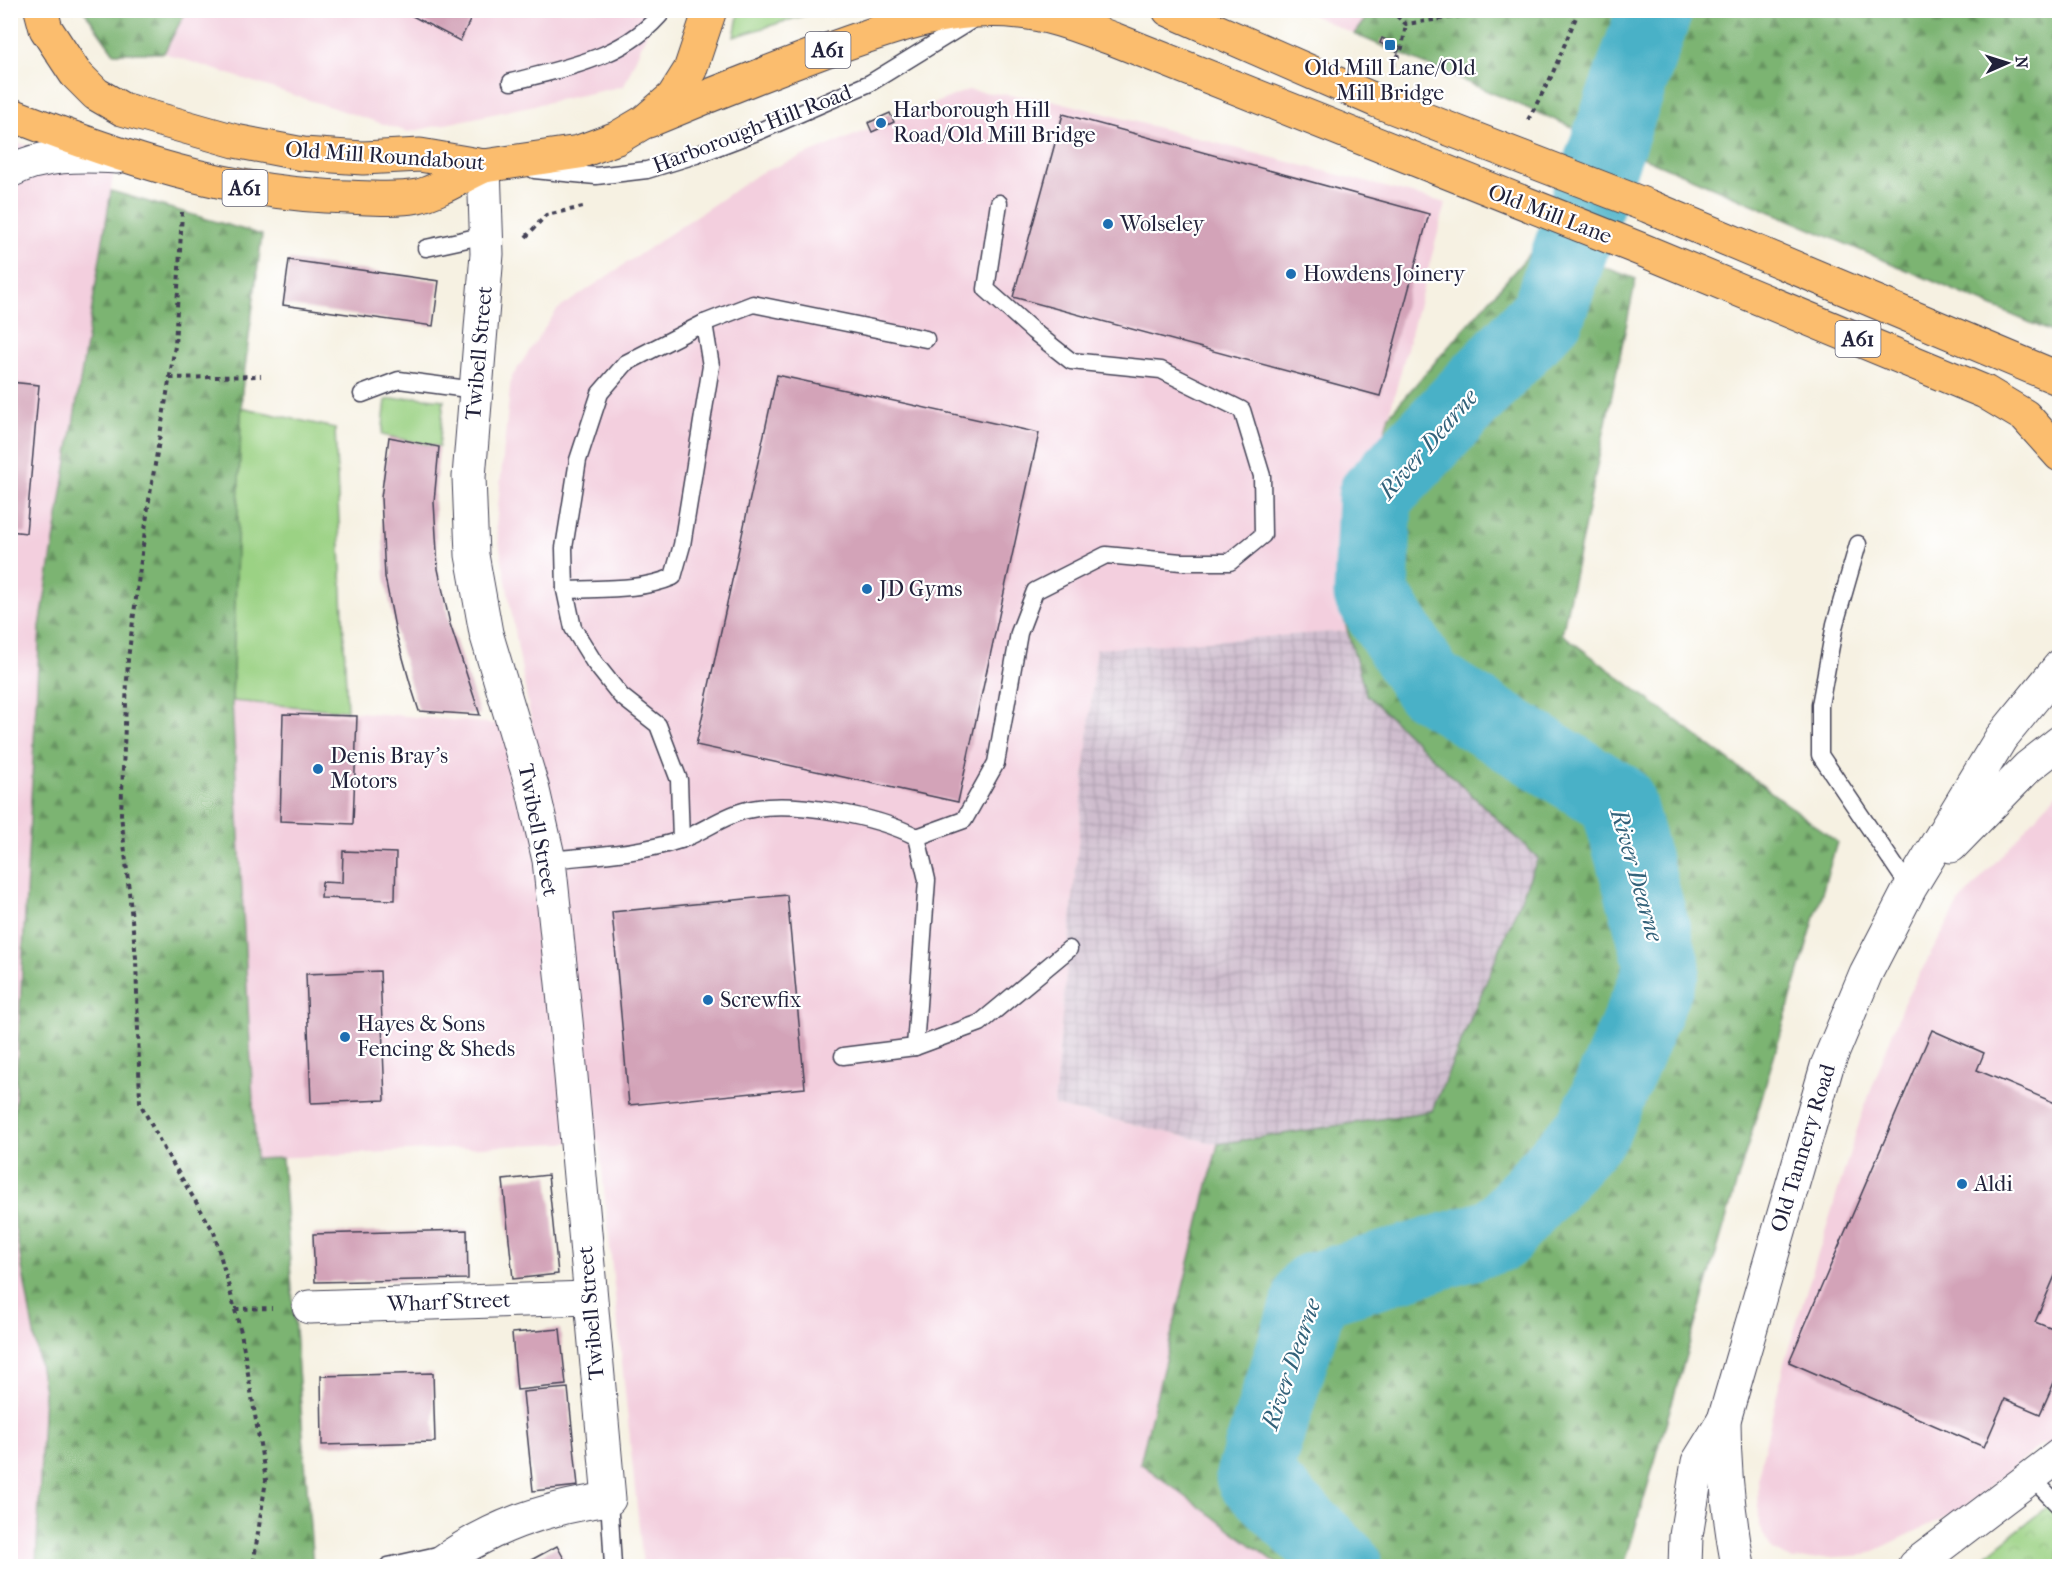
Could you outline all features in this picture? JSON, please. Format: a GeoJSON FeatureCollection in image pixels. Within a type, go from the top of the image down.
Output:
{"type":"FeatureCollection","features":[{"type":"Feature","properties":{"kind":"main road","name":"Old Mill Roundabout"},"geometry":{"type":"LineString","coordinates":[[40,10],[46,29],[75,73],[96,94],[122,109],[234,141],[303,154],[363,158],[420,155],[484,166],[579,152],[617,138],[644,122],[673,98],[690,70],[710,10]]}},
{"type":"Feature","properties":{"kind":"main road","name":"Old Mill Lane"},"geometry":{"type":"LineString","coordinates":[[1169,10],[1377,100],[1648,207],[2057,379]]}},
{"type":"Feature","properties":{"kind":"main road","name":"Harborough Hill Road"},"geometry":{"type":"LineString","coordinates":[[644,122],[760,74],[909,20],[1003,11]]}},
{"type":"Feature","properties":{"kind":"main road","name":"Old Mill Lane"},"geometry":{"type":"LineString","coordinates":[[1003,11],[1046,16],[1116,40],[1640,249],[1985,392],[2025,416],[2058,458]]}},
{"type":"Feature","properties":{"kind":"main road","name":"Harborough Hill Road"},"geometry":{"type":"LineString","coordinates":[[10,114],[140,161],[189,176],[246,188],[318,197],[418,196],[484,166]]}},
{"type":"Feature","properties":{"kind":"street"},"geometry":{"type":"LineString","coordinates":[[10,171],[46,159],[80,155],[140,161]]}},
{"type":"Feature","properties":{"kind":"street","name":"Twibell Street"},"geometry":{"type":"LineString","coordinates":[[484,166],[486,235],[469,477],[472,555],[486,633],[532,786],[549,860],[566,1021],[589,1298],[609,1499]]}},
{"type":"Feature","properties":{"kind":"street","name":"Old Tannery Road"},"geometry":{"type":"LineString","coordinates":[[1685,1566],[1686,1536],[1698,1462],[1724,1420],[1827,1066],[1866,973],[1910,888],[2001,738],[2060,666]]}},
{"type":"Feature","properties":{"kind":"street","name":"Old Tannery Road"},"geometry":{"type":"LineString","coordinates":[[1910,888],[2028,767],[2060,742]]}},
{"type":"Feature","properties":{"kind":"street","name":"Wharf Street"},"geometry":{"type":"LineString","coordinates":[[309,1307],[589,1298]]}},
{"type":"Feature","properties":{"kind":"street","name":"Old Tannery Road"},"geometry":{"type":"LineString","coordinates":[[1724,1420],[1724,1458],[1730,1525],[1738,1566]]}},
{"type":"Feature","properties":{"kind":"street"},"geometry":{"type":"LineString","coordinates":[[1914,1566],[2060,1455]]}},
{"type":"Feature","properties":{"kind":"street"},"geometry":{"type":"LineString","coordinates":[[447,1558],[504,1526],[548,1510],[609,1499]]}},
{"type":"Feature","properties":{"kind":"lane"},"geometry":{"type":"LineString","coordinates":[[512,82],[587,62],[626,46],[653,24],[664,10]]}},
{"type":"Feature","properties":{"kind":"lane","name":"Harborough Hill Road"},"geometry":{"type":"LineString","coordinates":[[484,166],[596,176],[647,170],[762,130],[870,83],[1003,11]]}},
{"type":"Feature","properties":{"kind":"lane"},"geometry":{"type":"LineString","coordinates":[[549,860],[639,850],[681,840],[747,810],[802,806],[898,827],[917,837],[964,820],[996,763],[1019,633],[1035,591],[1106,555],[1181,562],[1230,562],[1263,536],[1262,476],[1242,410],[1161,369],[1071,361],[986,289],[999,203]]}},
{"type":"Feature","properties":{"kind":"lane"},"geometry":{"type":"LineString","coordinates":[[426,248],[486,235]]}},
{"type":"Feature","properties":{"kind":"lane"},"geometry":{"type":"LineString","coordinates":[[681,840],[679,780],[658,725],[621,696],[594,662],[573,628],[565,590],[564,548],[578,460],[600,393],[626,363],[704,323],[753,304],[926,339]]}},
{"type":"Feature","properties":{"kind":"lane"},"geometry":{"type":"LineString","coordinates":[[565,590],[646,585],[673,577],[682,545],[711,366],[704,323]]}},
{"type":"Feature","properties":{"kind":"lane"},"geometry":{"type":"LineString","coordinates":[[362,394],[399,380],[475,390]]}},
{"type":"Feature","properties":{"kind":"lane"},"geometry":{"type":"LineString","coordinates":[[1858,544],[1835,624],[1822,694],[1820,755],[1910,888]]}},
{"type":"Feature","properties":{"kind":"lane"},"geometry":{"type":"LineString","coordinates":[[915,1047],[927,880],[917,837]]}},
{"type":"Feature","properties":{"kind":"lane"},"geometry":{"type":"LineString","coordinates":[[843,1056],[915,1047],[980,1023],[1069,949]]}},
{"type":"Feature","properties":{"kind":"lane"},"geometry":{"type":"LineString","coordinates":[[2032,1478],[2060,1507]]}},
{"type":"Feature","properties":{"kind":"lane"},"geometry":{"type":"LineString","coordinates":[[609,1499],[613,1566]]}},
{"type":"Feature","properties":{"kind":"lane"},"geometry":{"type":"LineString","coordinates":[[388,1566],[447,1558]]}},
{"type":"Feature","properties":{"kind":"path"},"geometry":{"type":"LineString","coordinates":[[1390,10],[1406,24],[1502,10]]}},
{"type":"Feature","properties":{"kind":"path"},"geometry":{"type":"LineString","coordinates":[[1512,153],[1551,76],[1579,10]]}},
{"type":"Feature","properties":{"kind":"path"},"geometry":{"type":"LineString","coordinates":[[1389,75],[1402,48],[1406,24]]}},
{"type":"Feature","properties":{"kind":"path"},"geometry":{"type":"LineString","coordinates":[[189,176],[182,212],[175,346],[149,500],[128,659],[121,814],[136,958],[140,1103],[164,1149],[214,1232],[241,1332],[266,1480],[253,1566]]}},
{"type":"Feature","properties":{"kind":"path"},"geometry":{"type":"LineString","coordinates":[[170,378],[261,376]]}},
{"type":"Feature","properties":{"kind":"shaded area"},"geometry":{"type":"Polygon","coordinates":[[[186,11],[656,11],[624,86],[408,132],[164,53],[186,11]]]}},
{"type":"Feature","properties":{"kind":"shaded area"},"geometry":{"type":"Polygon","coordinates":[[[1303,11],[1372,11],[1354,34],[1303,11]]]}},
{"type":"Feature","properties":{"kind":"shaded area"},"geometry":{"type":"Polygon","coordinates":[[[968,90],[1052,100],[1446,203],[1339,602],[1347,631],[1096,650],[1054,1106],[1218,1144],[1140,1463],[1280,1566],[643,1566],[599,1141],[256,1159],[232,701],[532,727],[496,526],[511,378],[557,310],[760,173],[968,90]]]}},
{"type":"Feature","properties":{"kind":"shaded area"},"geometry":{"type":"Polygon","coordinates":[[[11,141],[114,170],[40,627],[11,1199],[11,141]]]}},
{"type":"Feature","properties":{"kind":"shaded area"},"geometry":{"type":"Polygon","coordinates":[[[1347,631],[1366,694],[1538,858],[1432,1111],[1218,1144],[1054,1106],[1096,649],[1347,631]]]}},
{"type":"Feature","properties":{"kind":"shaded area"},"geometry":{"type":"Polygon","coordinates":[[[2059,791],[2059,1462],[2044,1443],[1962,1509],[1866,1555],[1793,1560],[1772,1550],[1759,1526],[1758,1476],[1784,1363],[1860,1120],[1903,1004],[1959,903],[2059,791]]]}},
{"type":"Feature","properties":{"kind":"shaded area"},"geometry":{"type":"Polygon","coordinates":[[[10,1206],[44,1391],[36,1566],[11,1566],[10,1206]]]}},
{"type":"Feature","properties":{"kind":"green space"},"geometry":{"type":"Polygon","coordinates":[[[739,10],[818,11],[734,37],[739,10]]]}},
{"type":"Feature","properties":{"kind":"green space"},"geometry":{"type":"Polygon","coordinates":[[[1372,10],[2059,11],[2059,335],[1354,34],[1372,10]]]}},
{"type":"Feature","properties":{"kind":"green space"},"geometry":{"type":"Polygon","coordinates":[[[84,11],[186,11],[164,53],[114,53],[84,11]]]}},
{"type":"Feature","properties":{"kind":"green space"},"geometry":{"type":"Polygon","coordinates":[[[111,191],[262,235],[242,391],[232,701],[256,1159],[282,1158],[313,1566],[36,1566],[44,1391],[10,1199],[40,627],[111,191]]]}},
{"type":"Feature","properties":{"kind":"green space"},"geometry":{"type":"Polygon","coordinates":[[[1539,243],[1636,279],[1562,634],[1837,842],[1624,1566],[1280,1566],[1140,1463],[1218,1144],[1432,1111],[1538,858],[1366,694],[1339,602],[1389,415],[1539,243]]]}},
{"type":"Feature","properties":{"kind":"green space"},"geometry":{"type":"Polygon","coordinates":[[[415,397],[444,400],[439,447],[382,435],[386,400],[415,397]]]}},
{"type":"Feature","properties":{"kind":"green space"},"geometry":{"type":"Polygon","coordinates":[[[240,407],[335,428],[347,711],[232,701],[240,407]]]}},
{"type":"Feature","properties":{"kind":"green space"},"geometry":{"type":"Polygon","coordinates":[[[2059,1497],[2059,1566],[1973,1566],[2059,1497]]]}},
{"type":"Feature","properties":{"kind":"building"},"geometry":{"type":"Polygon","coordinates":[[[401,10],[475,10],[460,41],[401,10]]]}},
{"type":"Feature","properties":{"kind":"building","name":"Old Mill Lane/Old Mill Bridge"},"geometry":{"type":"Polygon","coordinates":[[[1382,38],[1401,47],[1398,52],[1380,43],[1382,38]]]}},
{"type":"Feature","properties":{"kind":"building","name":"Harborough Hill Road/Old Mill Bridge"},"geometry":{"type":"Polygon","coordinates":[[[890,113],[894,122],[872,132],[868,123],[890,113]]]}},
{"type":"Feature","properties":{"kind":"building"},"geometry":{"type":"Polygon","coordinates":[[[1063,114],[1429,214],[1380,396],[1013,297],[1063,114]]]}},
{"type":"Feature","properties":{"kind":"building"},"geometry":{"type":"Polygon","coordinates":[[[289,260],[439,281],[433,326],[283,305],[289,260]]]}},
{"type":"Feature","properties":{"kind":"building","name":"JD Gyms"},"geometry":{"type":"Polygon","coordinates":[[[777,375],[1039,433],[958,802],[696,745],[777,375]]]}},
{"type":"Feature","properties":{"kind":"building"},"geometry":{"type":"Polygon","coordinates":[[[10,382],[39,385],[26,533],[10,531],[10,382]]]}},
{"type":"Feature","properties":{"kind":"building"},"geometry":{"type":"Polygon","coordinates":[[[389,437],[439,447],[434,502],[438,569],[450,624],[480,715],[419,711],[396,633],[385,577],[381,498],[389,437]]]}},
{"type":"Feature","properties":{"kind":"building","name":"Denis Bray's Motors"},"geometry":{"type":"Polygon","coordinates":[[[283,714],[357,716],[353,824],[280,821],[283,714]]]}},
{"type":"Feature","properties":{"kind":"building"},"geometry":{"type":"Polygon","coordinates":[[[343,851],[396,853],[395,900],[321,898],[322,882],[342,883],[343,851]]]}},
{"type":"Feature","properties":{"kind":"building","name":"Screwfix"},"geometry":{"type":"Polygon","coordinates":[[[787,895],[805,1088],[629,1105],[612,912],[787,895]]]}},
{"type":"Feature","properties":{"kind":"building","name":"Hayes & Sons Fencing & Sheds"},"geometry":{"type":"Polygon","coordinates":[[[380,971],[385,1100],[311,1103],[306,974],[380,971]]]}},
{"type":"Feature","properties":{"kind":"building","name":"Aldi"},"geometry":{"type":"Polygon","coordinates":[[[1932,1030],[1984,1053],[1977,1070],[2060,1105],[2060,1264],[2035,1322],[2060,1332],[2060,1369],[2040,1414],[2005,1399],[1984,1447],[1789,1362],[1932,1030]]]}},
{"type":"Feature","properties":{"kind":"building"},"geometry":{"type":"Polygon","coordinates":[[[548,1175],[558,1274],[513,1279],[503,1180],[548,1175]]]}},
{"type":"Feature","properties":{"kind":"building"},"geometry":{"type":"Polygon","coordinates":[[[467,1230],[468,1279],[315,1282],[313,1234],[467,1230]]]}},
{"type":"Feature","properties":{"kind":"building"},"geometry":{"type":"Polygon","coordinates":[[[560,1329],[566,1385],[517,1390],[512,1333],[560,1329]]]}},
{"type":"Feature","properties":{"kind":"building"},"geometry":{"type":"Polygon","coordinates":[[[433,1373],[435,1442],[322,1445],[321,1376],[433,1373]]]}},
{"type":"Feature","properties":{"kind":"building"},"geometry":{"type":"Polygon","coordinates":[[[568,1388],[578,1486],[533,1491],[523,1392],[568,1388]]]}},
{"type":"Feature","properties":{"kind":"building"},"geometry":{"type":"Polygon","coordinates":[[[557,1546],[568,1566],[520,1566],[557,1546]]]}},
{"type":"Feature","properties":{"kind":"waterway","name":"River Dearne"},"geometry":{"type":"LineString","coordinates":[[1345,1566],[1253,1476],[1313,1290],[1498,1235],[1594,1128],[1663,967],[1617,800],[1428,684],[1371,594],[1375,496],[1548,313],[1655,10]]}},
{"type":"Feature","properties":{"kind":"place","name":"Old Mill Lane/Old Mill Bridge"},"geometry":{"type":"Point","coordinates":[1390,45]}},
{"type":"Feature","properties":{"kind":"place","name":"Harborough Hill Road/Old Mill Bridge"},"geometry":{"type":"Point","coordinates":[881,123]}},
{"type":"Feature","properties":{"kind":"place","name":"Wolseley"},"geometry":{"type":"Point","coordinates":[1108,224]}},
{"type":"Feature","properties":{"kind":"place","name":"Howdens Joinery"},"geometry":{"type":"Point","coordinates":[1291,274]}},
{"type":"Feature","properties":{"kind":"place","name":"JD Gyms"},"geometry":{"type":"Point","coordinates":[867,589]}},
{"type":"Feature","properties":{"kind":"place","name":"Denis Bray's Motors"},"geometry":{"type":"Point","coordinates":[318,769]}},
{"type":"Feature","properties":{"kind":"place","name":"Screwfix"},"geometry":{"type":"Point","coordinates":[708,1000]}},
{"type":"Feature","properties":{"kind":"place","name":"Hayes & Sons Fencing & Sheds"},"geometry":{"type":"Point","coordinates":[345,1037]}},
{"type":"Feature","properties":{"kind":"place","name":"Aldi"},"geometry":{"type":"Point","coordinates":[1962,1184]}}]}
